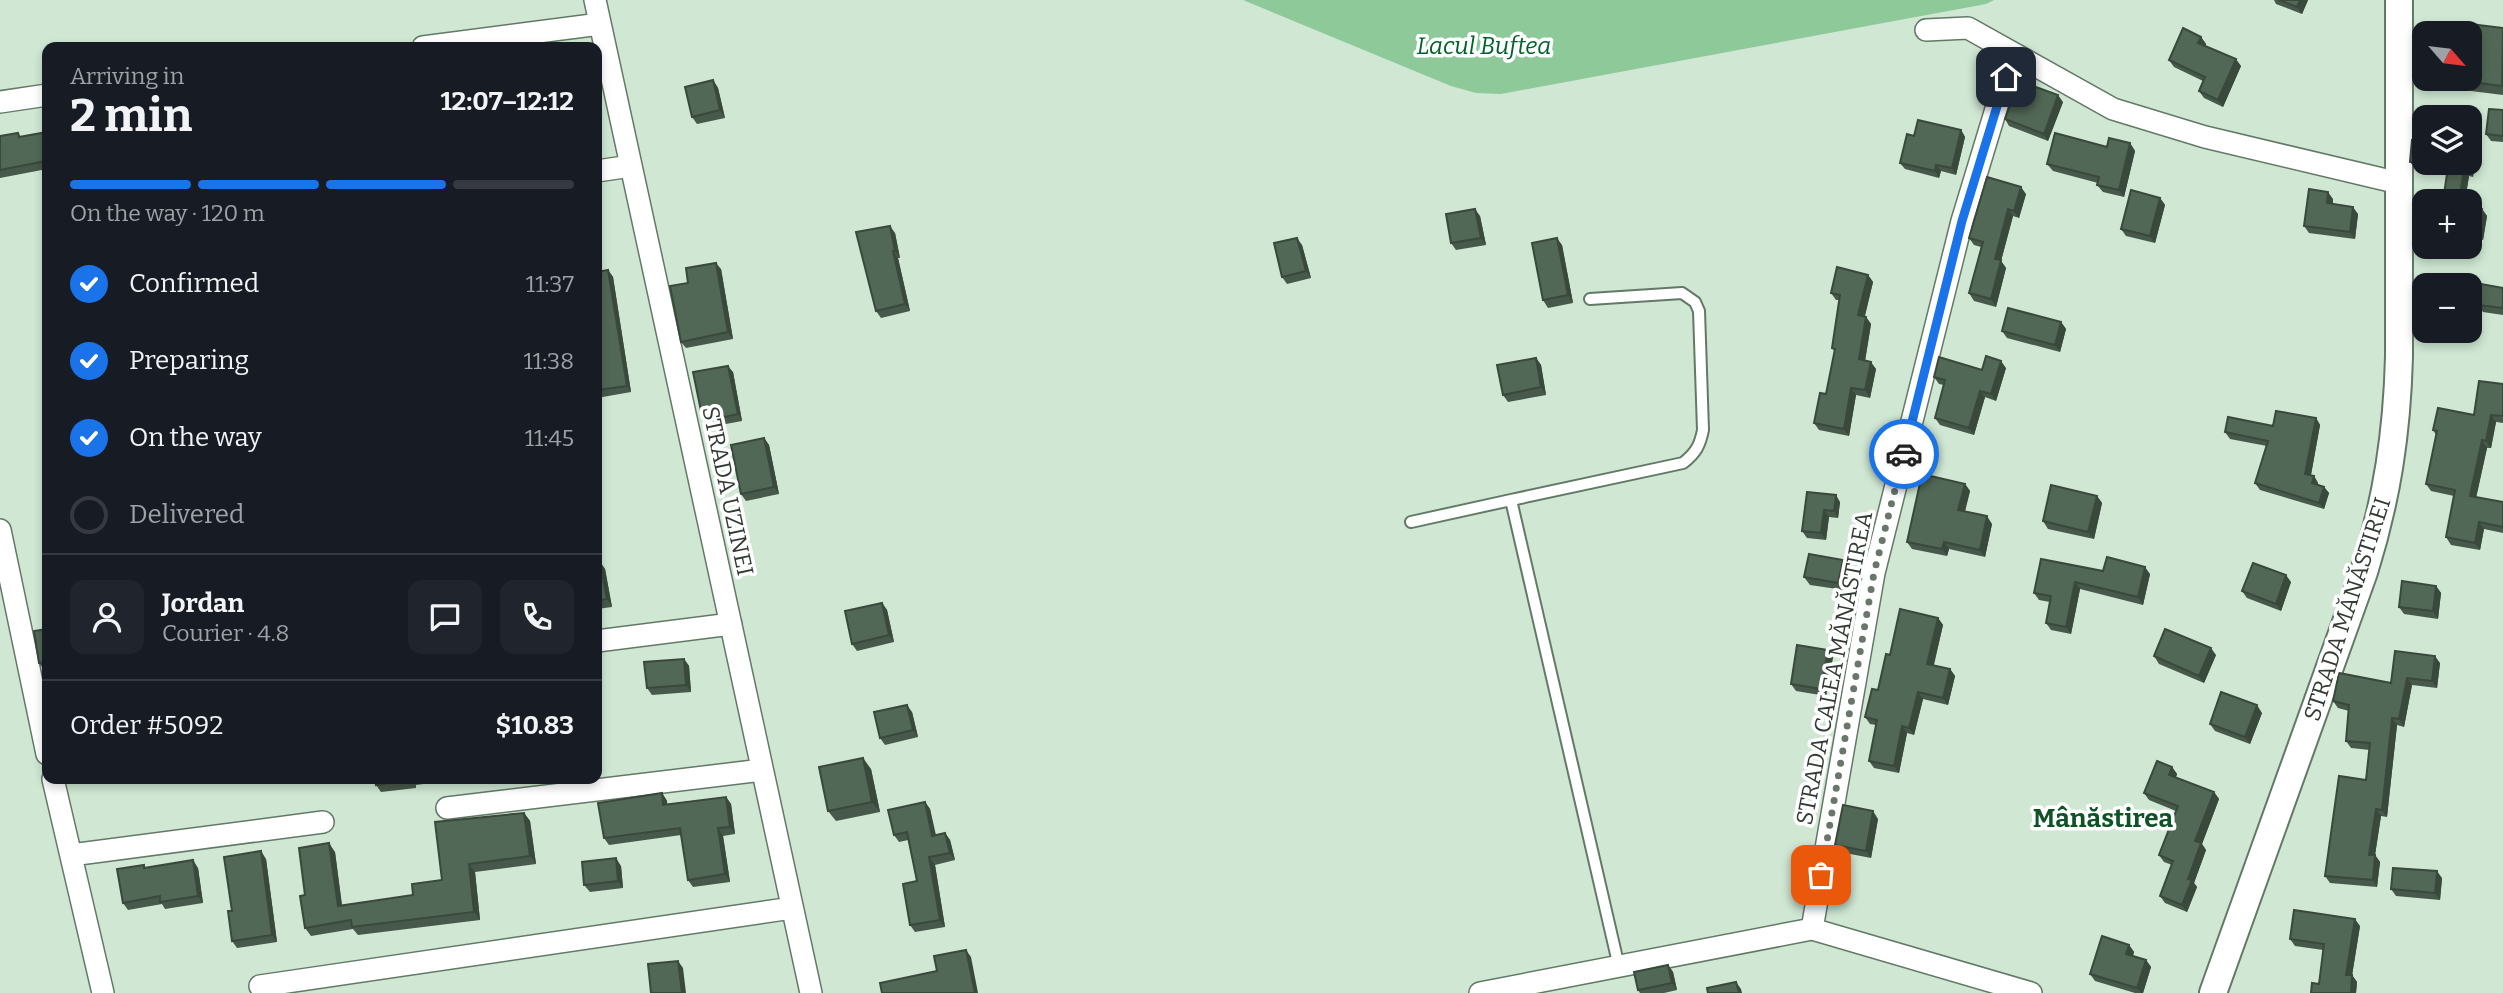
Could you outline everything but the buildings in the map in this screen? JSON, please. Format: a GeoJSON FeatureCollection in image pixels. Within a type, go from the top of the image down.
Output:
{"type":"FeatureCollection","features":[{"type":"Feature","properties":{"kind":"street","name":"STRADA UZINEI"},"geometry":{"type":"LineString","coordinates":[[595,0],[811,993]]}},
{"type":"Feature","properties":{"kind":"street","name":"STRADA MĂNĂSTIREI"},"geometry":{"type":"LineString","coordinates":[[2213,993],[2364,572],[2380,522],[2392,464],[2398,413],[2399,0]]}},
{"type":"Feature","properties":{"kind":"street"},"geometry":{"type":"LineString","coordinates":[[461,42],[600,24]]}},
{"type":"Feature","properties":{"kind":"street"},"geometry":{"type":"LineString","coordinates":[[1926,30],[1968,28],[2113,109],[2205,136],[2399,183]]}},
{"type":"Feature","properties":{"kind":"street","name":"STRADA CALEA MĂNĂSTIREA"},"geometry":{"type":"LineString","coordinates":[[1812,929],[1874,573],[1962,221],[2013,53]]}},
{"type":"Feature","properties":{"kind":"street"},"geometry":{"type":"LineString","coordinates":[[0,102],[42,97]]}},
{"type":"Feature","properties":{"kind":"street"},"geometry":{"type":"LineString","coordinates":[[602,170],[631,166]]}},
{"type":"Feature","properties":{"kind":"street"},"geometry":{"type":"LineString","coordinates":[[0,530],[42,708]]}},
{"type":"Feature","properties":{"kind":"street"},"geometry":{"type":"LineString","coordinates":[[602,639],[730,624]]}},
{"type":"Feature","properties":{"kind":"street"},"geometry":{"type":"LineString","coordinates":[[447,808],[762,770]]}},
{"type":"Feature","properties":{"kind":"street"},"geometry":{"type":"LineString","coordinates":[[54,784],[103,993]]}},
{"type":"Feature","properties":{"kind":"street"},"geometry":{"type":"LineString","coordinates":[[71,855],[323,822]]}},
{"type":"Feature","properties":{"kind":"street"},"geometry":{"type":"LineString","coordinates":[[260,986],[792,908]]}},
{"type":"Feature","properties":{"kind":"street"},"geometry":{"type":"LineString","coordinates":[[1480,993],[1812,929],[2031,993]]}},
{"type":"Feature","properties":{"kind":"lane"},"geometry":{"type":"LineString","coordinates":[[1411,522],[1683,463],[1694,455],[1703,430],[1699,311],[1695,302],[1682,293],[1671,292],[1590,299]]}},
{"type":"Feature","properties":{"kind":"lane"},"geometry":{"type":"LineString","coordinates":[[1511,500],[1619,967]]}},
{"type":"Feature","properties":{"kind":"water","name":"Lacul Buftea"},"geometry":{"type":"Polygon","coordinates":[[[1243,0],[1994,0],[1986,4],[1501,94],[1476,93],[1451,86],[1243,0]]]}},
{"type":"Feature","properties":{"kind":"way so far"},"geometry":{"type":"LineString","coordinates":[[1821,875],[1874,573],[1904,454]]}},
{"type":"Feature","properties":{"kind":"district","name":"Mânăstirea"},"geometry":{"type":"Point","coordinates":[2103,818]}},
{"type":"Feature","properties":{"kind":"route"},"geometry":{"type":"LineString","coordinates":[[1904,454],[1962,221],[2006,77]]}}]}
